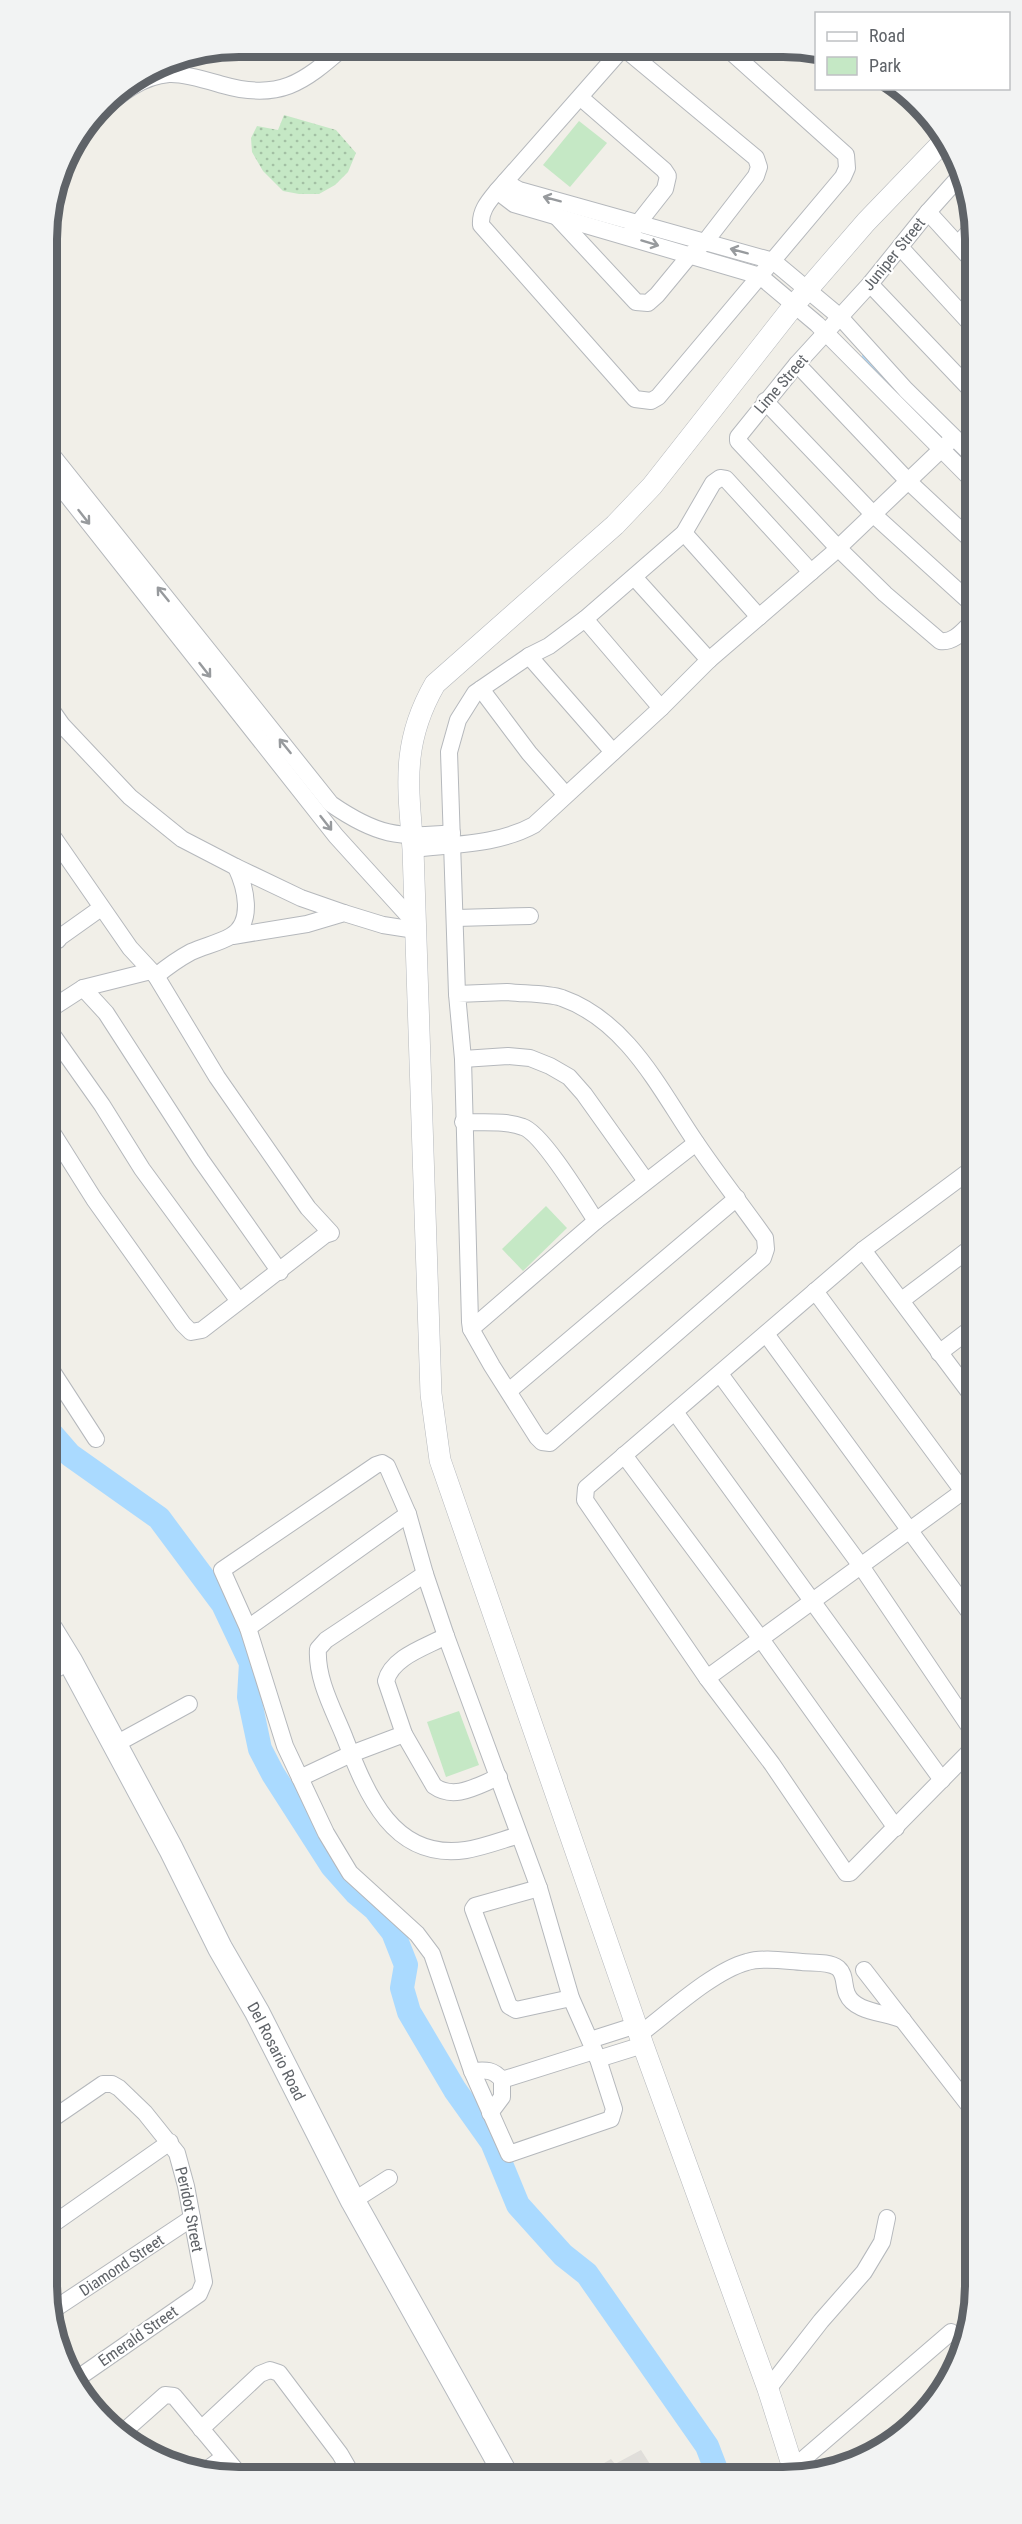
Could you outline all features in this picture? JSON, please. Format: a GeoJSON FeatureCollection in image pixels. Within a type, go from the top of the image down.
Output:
{"type":"FeatureCollection","features":[{"type":"Feature","properties":{"kind":"main road","name":"Del Rosario Road"},"geometry":{"type":"LineString","coordinates":[[61,1666],[114,1745],[171,1849],[220,1948],[257,2012],[353,2201],[502,2467]]}},
{"type":"Feature","properties":{"kind":"street"},"geometry":{"type":"LineString","coordinates":[[154,78],[169,74],[237,89],[278,90],[298,84],[332,57]]}},
{"type":"Feature","properties":{"kind":"street"},"geometry":{"type":"LineString","coordinates":[[616,57],[484,207],[481,225],[635,399],[651,401],[658,397],[773,261],[843,177],[847,168],[846,154],[737,57]]}},
{"type":"Feature","properties":{"kind":"street"},"geometry":{"type":"LineString","coordinates":[[556,216],[636,302],[648,303],[690,255],[705,242],[756,176],[759,166],[756,158],[633,57]]}},
{"type":"Feature","properties":{"kind":"street"},"geometry":{"type":"LineString","coordinates":[[581,98],[668,176],[665,189],[627,236]]}},
{"type":"Feature","properties":{"kind":"street"},"geometry":{"type":"LineString","coordinates":[[792,2466],[768,2389],[640,2035],[440,1460],[431,1394],[413,843],[408,769],[411,742],[418,715],[435,684],[615,525],[637,502],[686,444],[802,296],[866,222],[939,145]]}},
{"type":"Feature","properties":{"kind":"street","name":"Juniper Street"},"geometry":{"type":"LineString","coordinates":[[826,332],[870,284],[955,181]]}},
{"type":"Feature","properties":{"kind":"street"},"geometry":{"type":"LineString","coordinates":[[501,186],[514,204],[760,276],[840,316],[906,390],[965,449]]}},
{"type":"Feature","properties":{"kind":"street"},"geometry":{"type":"LineString","coordinates":[[501,186],[773,261],[802,296],[826,332],[965,473]]}},
{"type":"Feature","properties":{"kind":"street"},"geometry":{"type":"LineString","coordinates":[[928,212],[965,244]]}},
{"type":"Feature","properties":{"kind":"street"},"geometry":{"type":"LineString","coordinates":[[592,254],[593,238],[601,229]]}},
{"type":"Feature","properties":{"kind":"street"},"geometry":{"type":"LineString","coordinates":[[900,247],[965,318]]}},
{"type":"Feature","properties":{"kind":"street"},"geometry":{"type":"LineString","coordinates":[[870,284],[965,384]]}},
{"type":"Feature","properties":{"kind":"street","name":"Lime Street"},"geometry":{"type":"LineString","coordinates":[[826,332],[765,401],[738,437],[738,441],[835,551]]}},
{"type":"Feature","properties":{"kind":"street"},"geometry":{"type":"LineString","coordinates":[[797,364],[908,481],[965,534]]}},
{"type":"Feature","properties":{"kind":"street"},"geometry":{"type":"LineString","coordinates":[[765,401],[874,515],[965,597]]}},
{"type":"Feature","properties":{"kind":"street"},"geometry":{"type":"LineString","coordinates":[[57,461],[331,804],[354,820],[413,843],[453,838],[470,843],[519,833],[534,825],[661,708],[709,660],[874,515],[953,438]]}},
{"type":"Feature","properties":{"kind":"street"},"geometry":{"type":"LineString","coordinates":[[457,994],[507,992],[561,998],[592,1014],[627,1043],[641,1059],[696,1143],[765,1238],[766,1249],[763,1258],[550,1443],[542,1442],[537,1437],[471,1329],[463,1122],[463,1059],[457,994],[449,752],[458,720],[475,693],[529,656],[549,646],[585,619],[684,533],[713,483],[720,478],[726,479],[811,572]]}},
{"type":"Feature","properties":{"kind":"street"},"geometry":{"type":"LineString","coordinates":[[57,482],[336,836],[415,926]]}},
{"type":"Feature","properties":{"kind":"street"},"geometry":{"type":"LineString","coordinates":[[684,533],[759,617]]}},
{"type":"Feature","properties":{"kind":"street"},"geometry":{"type":"LineString","coordinates":[[835,551],[940,641],[947,642],[965,628]]}},
{"type":"Feature","properties":{"kind":"street"},"geometry":{"type":"LineString","coordinates":[[634,577],[709,660]]}},
{"type":"Feature","properties":{"kind":"street"},"geometry":{"type":"LineString","coordinates":[[585,619],[661,708]]}},
{"type":"Feature","properties":{"kind":"street"},"geometry":{"type":"LineString","coordinates":[[529,656],[612,752]]}},
{"type":"Feature","properties":{"kind":"street"},"geometry":{"type":"LineString","coordinates":[[482,689],[529,753],[565,794]]}},
{"type":"Feature","properties":{"kind":"street"},"geometry":{"type":"LineString","coordinates":[[57,718],[130,798],[182,839],[301,897],[383,925],[415,926]]}},
{"type":"Feature","properties":{"kind":"street"},"geometry":{"type":"LineString","coordinates":[[57,843],[130,948],[153,973],[217,1077],[308,1208],[331,1233],[324,1235],[280,1272],[238,1300],[202,1330],[196,1332],[187,1330],[94,1199],[57,1140]]}},
{"type":"Feature","properties":{"kind":"street"},"geometry":{"type":"LineString","coordinates":[[233,936],[246,910],[244,884],[236,867]]}},
{"type":"Feature","properties":{"kind":"street"},"geometry":{"type":"LineString","coordinates":[[57,934],[101,908]]}},
{"type":"Feature","properties":{"kind":"street"},"geometry":{"type":"LineString","coordinates":[[57,1005],[83,988],[153,973],[193,952],[233,936],[307,924],[344,913]]}},
{"type":"Feature","properties":{"kind":"street"},"geometry":{"type":"LineString","coordinates":[[456,918],[530,916]]}},
{"type":"Feature","properties":{"kind":"street"},"geometry":{"type":"LineString","coordinates":[[83,988],[106,1012],[195,1153],[280,1272]]}},
{"type":"Feature","properties":{"kind":"street"},"geometry":{"type":"LineString","coordinates":[[57,1041],[102,1105],[142,1169],[238,1300]]}},
{"type":"Feature","properties":{"kind":"street"},"geometry":{"type":"LineString","coordinates":[[463,1059],[508,1056],[530,1058],[569,1077],[584,1094],[646,1181]]}},
{"type":"Feature","properties":{"kind":"street"},"geometry":{"type":"LineString","coordinates":[[463,1122],[506,1124],[529,1129],[547,1149],[596,1221]]}},
{"type":"Feature","properties":{"kind":"street"},"geometry":{"type":"LineString","coordinates":[[471,1329],[596,1221],[696,1143]]}},
{"type":"Feature","properties":{"kind":"street"},"geometry":{"type":"LineString","coordinates":[[965,1174],[864,1250],[815,1291],[586,1488],[585,1500],[706,1678],[765,1755],[846,1873],[850,1873],[896,1828],[965,1756]]}},
{"type":"Feature","properties":{"kind":"street"},"geometry":{"type":"LineString","coordinates":[[509,1391],[737,1198]]}},
{"type":"Feature","properties":{"kind":"street"},"geometry":{"type":"LineString","coordinates":[[864,1250],[965,1388]]}},
{"type":"Feature","properties":{"kind":"street"},"geometry":{"type":"LineString","coordinates":[[902,1300],[965,1252]]}},
{"type":"Feature","properties":{"kind":"street"},"geometry":{"type":"LineString","coordinates":[[815,1291],[965,1487]]}},
{"type":"Feature","properties":{"kind":"street"},"geometry":{"type":"LineString","coordinates":[[939,1353],[965,1333]]}},
{"type":"Feature","properties":{"kind":"street"},"geometry":{"type":"LineString","coordinates":[[766,1334],[965,1606]]}},
{"type":"Feature","properties":{"kind":"street"},"geometry":{"type":"LineString","coordinates":[[720,1374],[861,1566],[965,1719]]}},
{"type":"Feature","properties":{"kind":"street"},"geometry":{"type":"LineString","coordinates":[[57,1379],[96,1439]]}},
{"type":"Feature","properties":{"kind":"street"},"geometry":{"type":"LineString","coordinates":[[675,1412],[942,1780]]}},
{"type":"Feature","properties":{"kind":"street"},"geometry":{"type":"LineString","coordinates":[[624,1455],[761,1639],[896,1828]]}},
{"type":"Feature","properties":{"kind":"street"},"geometry":{"type":"LineString","coordinates":[[382,1463],[387,1466],[408,1514],[425,1574],[539,1888],[572,1998],[594,2050],[614,2109],[611,2119],[509,2154],[472,2071],[432,1954],[417,1934],[350,1873],[326,1833],[285,1746],[248,1628],[222,1570],[376,1464],[382,1463]]}},
{"type":"Feature","properties":{"kind":"street"},"geometry":{"type":"LineString","coordinates":[[706,1678],[910,1530],[965,1497]]}},
{"type":"Feature","properties":{"kind":"street"},"geometry":{"type":"LineString","coordinates":[[248,1628],[408,1514]]}},
{"type":"Feature","properties":{"kind":"street"},"geometry":{"type":"LineString","coordinates":[[425,1574],[326,1640],[318,1649],[318,1665],[351,1754],[377,1809],[389,1825],[413,1842],[440,1850],[466,1850],[519,1835]]}},
{"type":"Feature","properties":{"kind":"street"},"geometry":{"type":"LineString","coordinates":[[446,1636],[401,1660],[388,1673],[386,1681],[404,1734],[435,1786],[441,1791],[460,1793],[499,1777]]}},
{"type":"Feature","properties":{"kind":"street"},"geometry":{"type":"LineString","coordinates":[[114,1745],[189,1704]]}},
{"type":"Feature","properties":{"kind":"street"},"geometry":{"type":"LineString","coordinates":[[300,1778],[351,1754],[404,1734]]}},
{"type":"Feature","properties":{"kind":"street"},"geometry":{"type":"LineString","coordinates":[[539,1888],[475,1906],[474,1912],[510,2006],[516,2010],[572,1998]]}},
{"type":"Feature","properties":{"kind":"street"},"geometry":{"type":"LineString","coordinates":[[502,2080],[640,2035],[703,1987],[728,1970],[748,1961],[788,1961],[825,1964],[837,1968],[843,1976],[847,1994],[856,2006],[891,2014],[903,2020]]}},
{"type":"Feature","properties":{"kind":"street"},"geometry":{"type":"LineString","coordinates":[[864,1970],[965,2100]]}},
{"type":"Feature","properties":{"kind":"street"},"geometry":{"type":"LineString","coordinates":[[472,2071],[489,2070],[496,2073],[502,2080],[502,2097],[490,2113]]}},
{"type":"Feature","properties":{"kind":"street","name":"Peridot Street"},"geometry":{"type":"LineString","coordinates":[[57,2116],[103,2084],[112,2084],[119,2088],[170,2142],[177,2152],[184,2176],[204,2282],[199,2294]]}},
{"type":"Feature","properties":{"kind":"street"},"geometry":{"type":"LineString","coordinates":[[57,2221],[170,2142]]}},
{"type":"Feature","properties":{"kind":"street"},"geometry":{"type":"LineString","coordinates":[[353,2201],[389,2178]]}},
{"type":"Feature","properties":{"kind":"street","name":"Diamond Street"},"geometry":{"type":"LineString","coordinates":[[59,2306],[192,2218]]}},
{"type":"Feature","properties":{"kind":"street"},"geometry":{"type":"LineString","coordinates":[[768,2389],[821,2321],[864,2272],[882,2242],[887,2218]]}},
{"type":"Feature","properties":{"kind":"street","name":"Emerald Street"},"geometry":{"type":"LineString","coordinates":[[81,2376],[199,2294]]}},
{"type":"Feature","properties":{"kind":"street"},"geometry":{"type":"LineString","coordinates":[[797,2466],[951,2332]]}},
{"type":"Feature","properties":{"kind":"street"},"geometry":{"type":"LineString","coordinates":[[201,2429],[260,2373],[270,2370],[279,2373],[348,2467]]}},
{"type":"Feature","properties":{"kind":"street"},"geometry":{"type":"LineString","coordinates":[[127,2428],[165,2395],[174,2396],[233,2467]]}},
{"type":"Feature","properties":{"kind":"street"},"geometry":{"type":"LineString","coordinates":[[213,2465],[224,2457]]}},
{"type":"Feature","properties":{"kind":"shaded area"},"geometry":{"type":"Polygon","coordinates":[[[641,2450],[652,2467],[597,2467],[611,2459],[615,2464],[641,2450]]]}},
{"type":"Feature","properties":{"kind":"green space"},"geometry":{"type":"Polygon","coordinates":[[[284,115],[336,130],[356,153],[348,172],[335,185],[319,194],[283,191],[263,171],[252,152],[251,138],[257,126],[278,130],[284,115]]]}},
{"type":"Feature","properties":{"kind":"green space"},"geometry":{"type":"Polygon","coordinates":[[[579,121],[607,143],[570,187],[543,165],[579,121]]]}},
{"type":"Feature","properties":{"kind":"green space"},"geometry":{"type":"Polygon","coordinates":[[[546,1206],[567,1228],[523,1271],[502,1249],[546,1206]]]}},
{"type":"Feature","properties":{"kind":"green space"},"geometry":{"type":"Polygon","coordinates":[[[459,1711],[479,1765],[446,1777],[427,1722],[459,1711]]]}},
{"type":"Feature","properties":{"kind":"waterway"},"geometry":{"type":"LineString","coordinates":[[864,356],[894,391]]}},
{"type":"Feature","properties":{"kind":"waterway"},"geometry":{"type":"LineString","coordinates":[[57,1440],[70,1455],[159,1518],[223,1604],[251,1663],[249,1697],[260,1749],[273,1774],[332,1866],[356,1893],[375,1909],[393,1932],[406,1965],[402,1988],[409,2012],[455,2090],[492,2142],[518,2205],[563,2255],[587,2274],[707,2446],[715,2467]]}}]}
